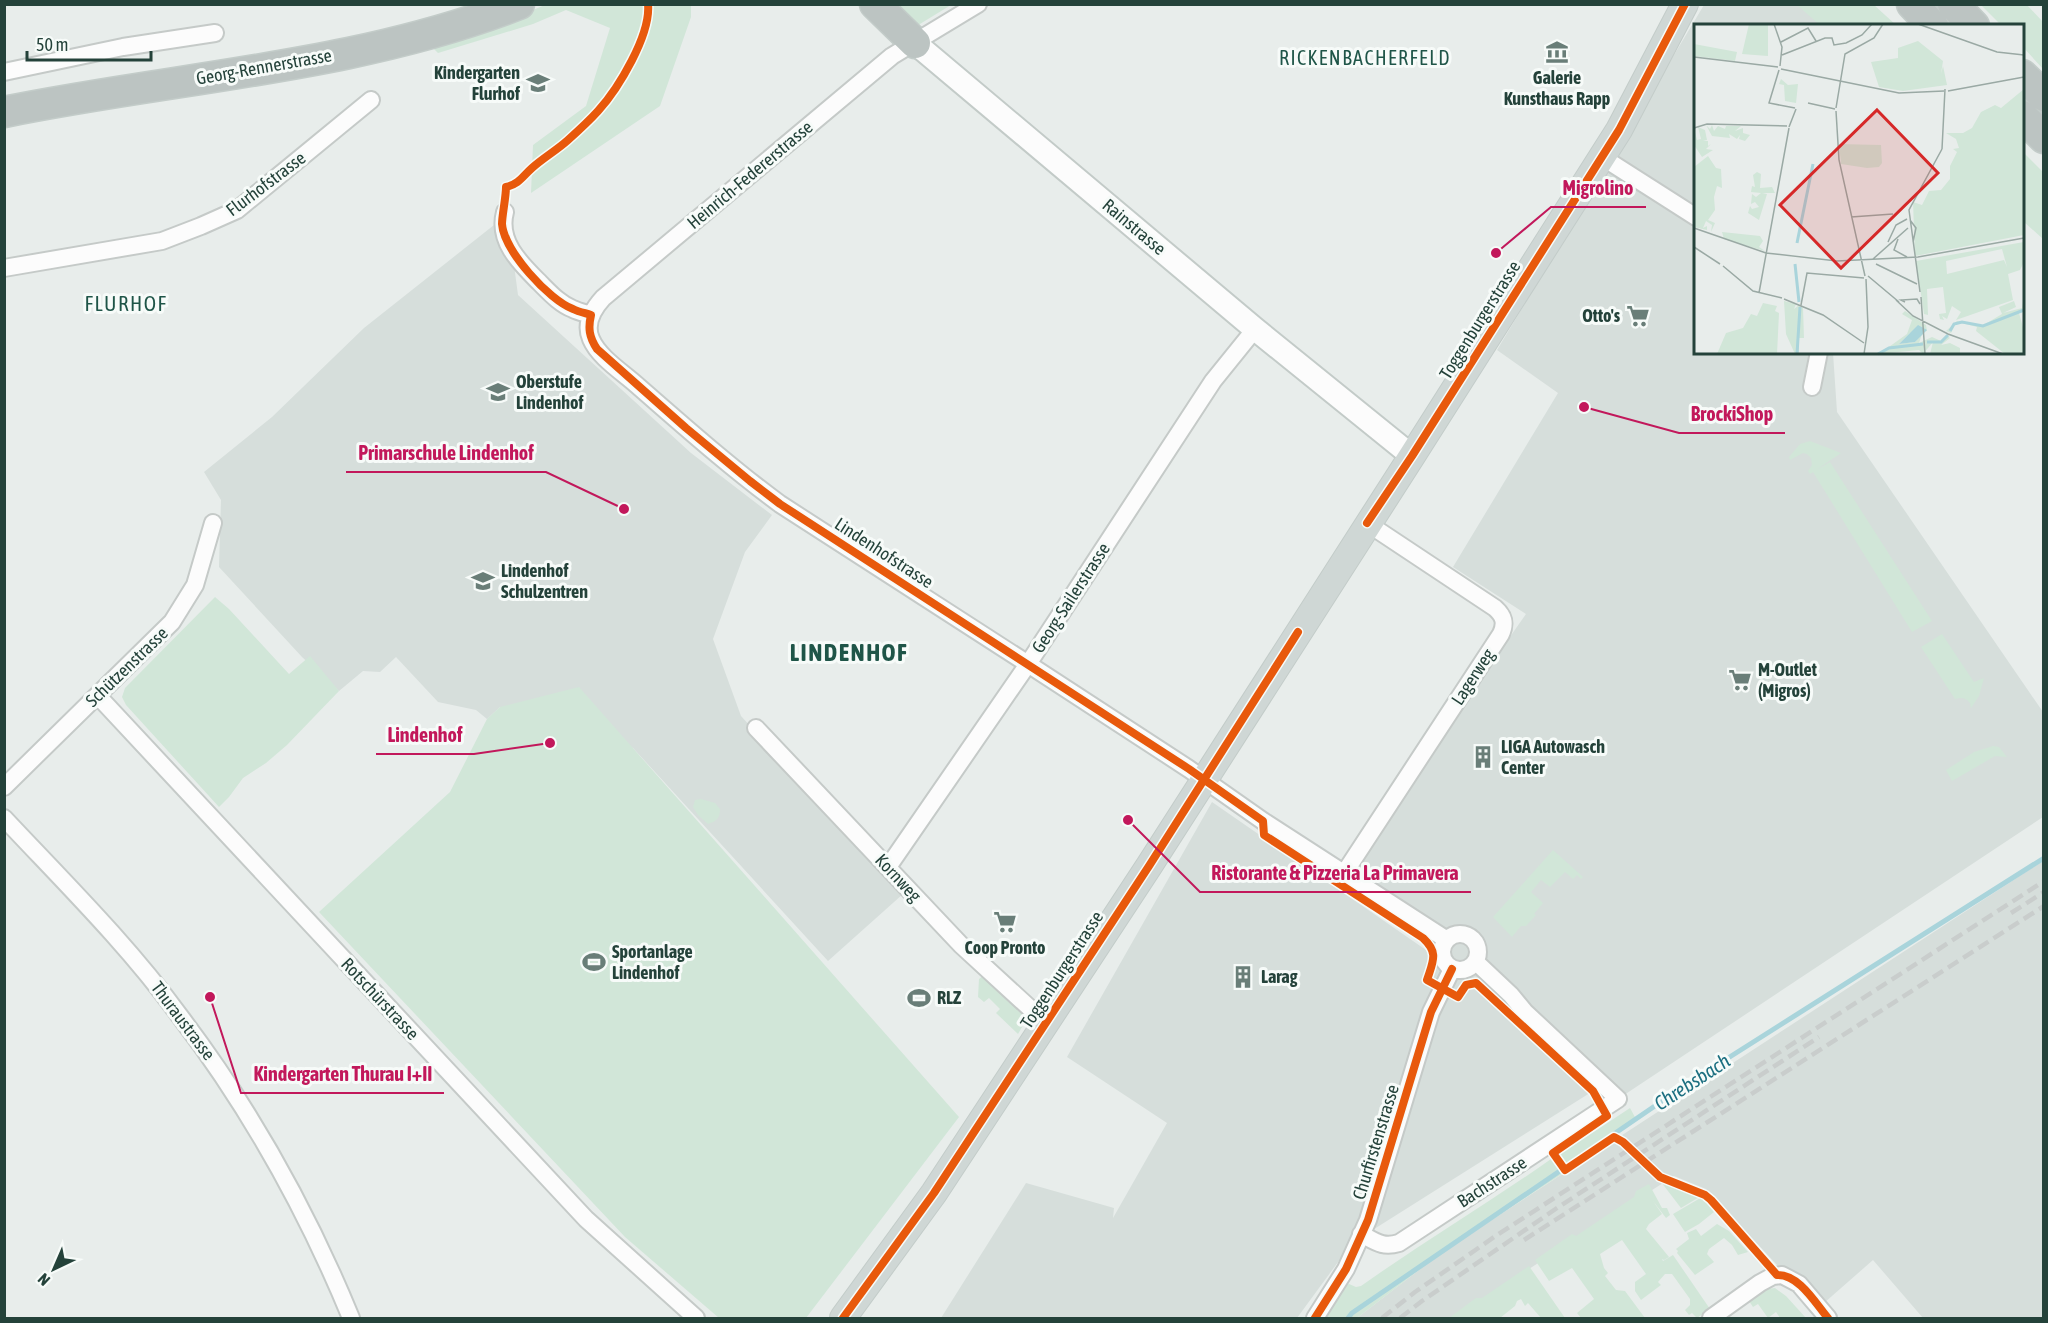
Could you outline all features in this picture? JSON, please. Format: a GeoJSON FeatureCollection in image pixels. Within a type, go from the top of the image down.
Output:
{"type":"FeatureCollection","features":[{"type":"Feature","properties":{"kind":"highway","name":"Georg-Rennerstrasse"},"geometry":{"type":"LineString","coordinates":[[4,112],[335,56],[414,38],[519,4]]}},
{"type":"Feature","properties":{"kind":"highway"},"geometry":{"type":"LineString","coordinates":[[874,4],[915,43]]}},
{"type":"Feature","properties":{"kind":"highway"},"geometry":{"type":"LineString","coordinates":[[1912,4],[1931,24]]}},
{"type":"Feature","properties":{"kind":"highway"},"geometry":{"type":"LineString","coordinates":[[1953,4],[1972,24]]}},
{"type":"Feature","properties":{"kind":"highway"},"geometry":{"type":"LineString","coordinates":[[2024,77],[2043,96]]}},
{"type":"Feature","properties":{"kind":"highway"},"geometry":{"type":"LineString","coordinates":[[2024,118],[2043,138]]}},
{"type":"Feature","properties":{"kind":"main road","name":"Toggenburgerstrasse"},"geometry":{"type":"LineString","coordinates":[[843,1318],[934,1193],[1149,866],[1412,456],[1602,156],[1641,89],[1685,4]]}},
{"type":"Feature","properties":{"kind":"street"},"geometry":{"type":"LineString","coordinates":[[915,43],[978,4]]}},
{"type":"Feature","properties":{"kind":"street"},"geometry":{"type":"LineString","coordinates":[[4,72],[167,39],[215,33]]}},
{"type":"Feature","properties":{"kind":"street","name":"Heinrich-Federerstrasse"},"geometry":{"type":"LineString","coordinates":[[591,315],[603,298],[649,259],[892,56],[915,43]]}},
{"type":"Feature","properties":{"kind":"street","name":"Rainstrasse"},"geometry":{"type":"LineString","coordinates":[[915,43],[1255,328],[1412,456]]}},
{"type":"Feature","properties":{"kind":"street","name":"Flurhofstrasse"},"geometry":{"type":"LineString","coordinates":[[4,267],[162,241],[237,210],[371,100]]}},
{"type":"Feature","properties":{"kind":"street"},"geometry":{"type":"LineString","coordinates":[[1602,156],[1694,217]]}},
{"type":"Feature","properties":{"kind":"street"},"geometry":{"type":"LineString","coordinates":[[504,212],[502,223],[504,232],[508,244],[520,262],[557,300],[572,309],[591,315]]}},
{"type":"Feature","properties":{"kind":"street","name":"Lindenhofstrasse"},"geometry":{"type":"LineString","coordinates":[[591,315],[588,325],[591,340],[604,356],[780,504],[1447,940]]}},
{"type":"Feature","properties":{"kind":"street","name":"Georg-Sailerstrasse"},"geometry":{"type":"LineString","coordinates":[[888,867],[1028,664],[1213,381],[1255,328]]}},
{"type":"Feature","properties":{"kind":"street"},"geometry":{"type":"LineString","coordinates":[[1812,387],[1819,354]]}},
{"type":"Feature","properties":{"kind":"street","name":"Schützenstrasse"},"geometry":{"type":"LineString","coordinates":[[4,787],[172,622],[195,585],[213,523]]}},
{"type":"Feature","properties":{"kind":"street","name":"Lagerweg"},"geometry":{"type":"LineString","coordinates":[[1345,873],[1501,634],[1504,626],[1501,613],[1495,608],[1367,524]]}},
{"type":"Feature","properties":{"kind":"street","name":"Rotschürstrasse"},"geometry":{"type":"LineString","coordinates":[[98,696],[586,1219],[696,1318]]}},
{"type":"Feature","properties":{"kind":"street","name":"Kornweg"},"geometry":{"type":"LineString","coordinates":[[756,728],[961,945],[1046,1023]]}},
{"type":"Feature","properties":{"kind":"street","name":"Thuraustrasse"},"geometry":{"type":"LineString","coordinates":[[4,818],[114,935],[178,1013],[222,1074],[258,1132],[304,1218],[351,1318]]}},
{"type":"Feature","properties":{"kind":"street"},"geometry":{"type":"LineString","coordinates":[[1456,934],[1461,934],[1475,941],[1479,952],[1476,962],[1467,969],[1452,969],[1444,961],[1442,955],[1447,940],[1456,934]]}},
{"type":"Feature","properties":{"kind":"street","name":"Bachstrasse"},"geometry":{"type":"LineString","coordinates":[[1362,1234],[1379,1244],[1389,1246],[1399,1243],[1618,1099],[1525,1012],[1511,995],[1476,962]]}},
{"type":"Feature","properties":{"kind":"street","name":"Churfirstenstrasse"},"geometry":{"type":"LineString","coordinates":[[1315,1318],[1346,1269],[1362,1234],[1374,1202],[1431,1012],[1452,969]]}},
{"type":"Feature","properties":{"kind":"street"},"geometry":{"type":"LineString","coordinates":[[1711,1318],[1760,1283],[1777,1275],[1788,1277],[1799,1284],[1828,1318]]}},
{"type":"Feature","properties":{"kind":"shaded area"},"geometry":{"type":"Polygon","coordinates":[[[1704,5],[1806,5],[1834,24],[1694,24],[1694,354],[1833,354],[1837,412],[2043,712],[2043,817],[1618,1099],[1483,992],[1593,1091],[1352,1243],[1297,1318],[941,1318],[1026,1183],[1114,1208],[1113,1218],[1167,1123],[1067,1057],[1212,802],[1465,977],[1345,872],[1526,614],[1453,567],[1558,393],[1497,350],[1704,5]]]}},
{"type":"Feature","properties":{"kind":"shaded area","name":"Lindenhof Schulzentren"},"geometry":{"type":"Polygon","coordinates":[[[494,225],[514,265],[518,295],[691,453],[772,515],[745,552],[713,639],[741,716],[903,894],[828,961],[633,748],[500,707],[487,719],[476,710],[438,702],[396,657],[380,672],[363,671],[339,691],[302,657],[219,567],[221,500],[204,472],[272,417],[364,328],[494,225]]]}},
{"type":"Feature","properties":{"kind":"shaded area"},"geometry":{"type":"Polygon","coordinates":[[[2043,861],[2043,1318],[1923,1318],[1873,1260],[1824,1303],[1778,1266],[1706,1189],[1674,1176],[1456,1318],[1357,1318],[1441,1253],[2043,861]]]}},
{"type":"Feature","properties":{"kind":"green space"},"geometry":{"type":"Polygon","coordinates":[[[545,5],[691,5],[691,17],[660,106],[531,193],[533,145],[586,106],[610,28],[566,10],[533,24],[438,53],[429,44],[511,19],[545,5]]]}},
{"type":"Feature","properties":{"kind":"green space"},"geometry":{"type":"Polygon","coordinates":[[[888,5],[951,5],[915,27],[888,5]]]}},
{"type":"Feature","properties":{"kind":"green space"},"geometry":{"type":"Polygon","coordinates":[[[1797,5],[1874,5],[1895,24],[1819,24],[1797,5]]]}},
{"type":"Feature","properties":{"kind":"green space"},"geometry":{"type":"Polygon","coordinates":[[[1981,5],[2027,5],[2043,22],[2043,69],[2024,48],[2024,24],[2000,24],[1981,5]]]}},
{"type":"Feature","properties":{"kind":"green space"},"geometry":{"type":"Polygon","coordinates":[[[2024,153],[2043,172],[2043,239],[2024,222],[2024,153]]]}},
{"type":"Feature","properties":{"kind":"green space"},"geometry":{"type":"Polygon","coordinates":[[[1810,441],[1841,453],[1816,470],[1830,462],[1932,621],[1912,632],[1813,472],[1810,474],[1808,471],[1812,465],[1811,458],[1803,453],[1790,460],[1789,457],[1800,444],[1810,441]]]}},
{"type":"Feature","properties":{"kind":"green space"},"geometry":{"type":"Polygon","coordinates":[[[215,597],[289,674],[310,656],[339,691],[287,745],[266,763],[243,778],[219,807],[126,705],[122,697],[125,688],[215,597]]]}},
{"type":"Feature","properties":{"kind":"green space"},"geometry":{"type":"Polygon","coordinates":[[[1942,634],[1974,682],[1984,678],[1979,696],[1971,708],[1970,703],[1965,699],[1955,699],[1921,647],[1942,634]]]}},
{"type":"Feature","properties":{"kind":"green space","name":"Sportanlage Lindenhof"},"geometry":{"type":"Polygon","coordinates":[[[579,687],[959,1117],[806,1318],[719,1318],[625,1237],[319,912],[450,792],[487,719],[500,707],[579,687]]]}},
{"type":"Feature","properties":{"kind":"green space"},"geometry":{"type":"Polygon","coordinates":[[[1993,746],[1999,747],[2007,757],[1995,756],[1952,781],[1946,770],[1974,752],[1993,746]]]}},
{"type":"Feature","properties":{"kind":"green space"},"geometry":{"type":"Polygon","coordinates":[[[701,799],[715,803],[720,809],[714,822],[708,824],[693,807],[695,800],[701,799]]]}},
{"type":"Feature","properties":{"kind":"green space"},"geometry":{"type":"Polygon","coordinates":[[[1553,850],[1583,877],[1581,879],[1577,875],[1573,879],[1565,872],[1550,887],[1541,880],[1531,892],[1543,903],[1526,926],[1521,926],[1512,937],[1493,917],[1553,850]]]}},
{"type":"Feature","properties":{"kind":"green space"},"geometry":{"type":"Polygon","coordinates":[[[985,974],[1025,1011],[1021,1018],[1025,1022],[1018,1034],[996,1013],[1000,1009],[989,998],[984,1002],[978,997],[979,979],[985,974]]]}},
{"type":"Feature","properties":{"kind":"green space"},"geometry":{"type":"Polygon","coordinates":[[[1630,1108],[1636,1119],[1565,1166],[1559,1155],[1630,1108]]]}},
{"type":"Feature","properties":{"kind":"green space"},"geometry":{"type":"Polygon","coordinates":[[[1551,1159],[1562,1174],[1441,1253],[1357,1318],[1326,1318],[1346,1285],[1361,1286],[1551,1159]]]}},
{"type":"Feature","properties":{"kind":"green space"},"geometry":{"type":"Polygon","coordinates":[[[1659,1178],[1701,1196],[1681,1208],[1659,1178]]]}},
{"type":"Feature","properties":{"kind":"green space"},"geometry":{"type":"Polygon","coordinates":[[[1649,1184],[1662,1208],[1667,1208],[1670,1215],[1666,1218],[1653,1201],[1662,1214],[1646,1229],[1669,1257],[1662,1259],[1663,1261],[1673,1255],[1710,1309],[1697,1318],[1692,1313],[1689,1315],[1685,1310],[1690,1305],[1690,1299],[1672,1274],[1665,1274],[1658,1282],[1661,1285],[1641,1300],[1635,1291],[1635,1282],[1646,1274],[1622,1240],[1600,1254],[1608,1273],[1605,1276],[1616,1290],[1625,1291],[1645,1318],[1581,1318],[1577,1313],[1594,1299],[1572,1268],[1549,1281],[1535,1260],[1572,1234],[1576,1236],[1634,1197],[1636,1191],[1649,1184]]]}},
{"type":"Feature","properties":{"kind":"green space"},"geometry":{"type":"Polygon","coordinates":[[[1702,1197],[1714,1212],[1685,1232],[1673,1214],[1702,1197]]]}},
{"type":"Feature","properties":{"kind":"green space"},"geometry":{"type":"Polygon","coordinates":[[[1717,1224],[1729,1231],[1748,1252],[1738,1255],[1724,1238],[1709,1249],[1707,1254],[1714,1262],[1695,1275],[1676,1249],[1689,1239],[1687,1233],[1696,1229],[1701,1236],[1717,1224]]]}},
{"type":"Feature","properties":{"kind":"green space"},"geometry":{"type":"Polygon","coordinates":[[[1529,1266],[1565,1318],[1541,1318],[1528,1303],[1525,1306],[1521,1299],[1500,1318],[1449,1318],[1476,1298],[1482,1298],[1529,1266]]]}},
{"type":"Feature","properties":{"kind":"green space"},"geometry":{"type":"Polygon","coordinates":[[[1775,1288],[1786,1296],[1806,1318],[1780,1318],[1776,1312],[1768,1318],[1758,1304],[1753,1307],[1749,1301],[1766,1289],[1775,1288]]]}},
{"type":"Feature","properties":{"kind":"waterway","name":"Chrebsbach"},"geometry":{"type":"LineString","coordinates":[[1348,1318],[1352,1313],[1687,1084],[2044,858]]}},
{"type":"Feature","properties":{"kind":"railway"},"geometry":{"type":"LineString","coordinates":[[1382,1318],[1497,1235],[2044,881]]}},
{"type":"Feature","properties":{"kind":"railway"},"geometry":{"type":"LineString","coordinates":[[2011,913],[2044,892]]}},
{"type":"Feature","properties":{"kind":"railway"},"geometry":{"type":"LineString","coordinates":[[1524,1240],[2044,906]]}},
{"type":"Feature","properties":{"kind":"railway"},"geometry":{"type":"LineString","coordinates":[[1400,1318],[1557,1208],[1819,1037]]}},
{"type":"Feature","properties":{"kind":"cycle path"},"geometry":{"type":"LineString","coordinates":[[648,4],[648,17],[639,46],[606,101],[564,144],[536,164],[518,182],[506,187],[502,224],[511,247],[529,273],[552,296],[573,309],[591,315],[590,332],[597,349],[686,428],[780,504],[1189,769],[1263,821],[1264,835],[1423,938],[1433,953],[1433,962],[1427,980],[1458,997],[1466,985],[1476,983],[1593,1091],[1607,1116],[1553,1153],[1565,1170],[1614,1137],[1623,1142],[1660,1177],[1705,1195],[1711,1200],[1777,1275],[1793,1279],[1800,1284],[1828,1318]]}},
{"type":"Feature","properties":{"kind":"cycle path"},"geometry":{"type":"LineString","coordinates":[[1367,523],[1619,130],[1685,4]]}},
{"type":"Feature","properties":{"kind":"cycle path"},"geometry":{"type":"LineString","coordinates":[[843,1318],[934,1193],[1149,866],[1298,632]]}},
{"type":"Feature","properties":{"kind":"cycle path"},"geometry":{"type":"LineString","coordinates":[[1315,1318],[1346,1269],[1368,1220],[1431,1012],[1452,969]]}},
{"type":"Feature","properties":{"kind":"place","name":"Galerie Kunsthaus Rapp"},"geometry":{"type":"Point","coordinates":[1557,52]}},
{"type":"Feature","properties":{"kind":"place","name":"Kindergarten Flurhof"},"geometry":{"type":"Point","coordinates":[538,83]}},
{"type":"Feature","properties":{"kind":"place","name":"Migrolino"},"geometry":{"type":"Point","coordinates":[1496,253]}},
{"type":"Feature","properties":{"kind":"place","name":"Otto's"},"geometry":{"type":"Point","coordinates":[1638,316]}},
{"type":"Feature","properties":{"kind":"place","name":"Oberstufe Lindenhof"},"geometry":{"type":"Point","coordinates":[498,392]}},
{"type":"Feature","properties":{"kind":"place","name":"BrockiShop"},"geometry":{"type":"Point","coordinates":[1584,407]}},
{"type":"Feature","properties":{"kind":"place","name":"Primarschule Lindenhof"},"geometry":{"type":"Point","coordinates":[624,509]}},
{"type":"Feature","properties":{"kind":"place","name":"Lindenhof Schulzentren"},"geometry":{"type":"Point","coordinates":[483,581]}},
{"type":"Feature","properties":{"kind":"place","name":"M-Outlet (Migros)"},"geometry":{"type":"Point","coordinates":[1740,680]}},
{"type":"Feature","properties":{"kind":"place","name":"Lindenhof"},"geometry":{"type":"Point","coordinates":[550,743]}},
{"type":"Feature","properties":{"kind":"place","name":"LIGA Autowasch Center"},"geometry":{"type":"Point","coordinates":[1483,757]}},
{"type":"Feature","properties":{"kind":"place","name":"Ristorante & Pizzeria La Primavera"},"geometry":{"type":"Point","coordinates":[1128,820]}},
{"type":"Feature","properties":{"kind":"place","name":"Coop Pronto"},"geometry":{"type":"Point","coordinates":[1005,922]}},
{"type":"Feature","properties":{"kind":"place","name":"Sportanlage Lindenhof"},"geometry":{"type":"Point","coordinates":[594,962]}},
{"type":"Feature","properties":{"kind":"place","name":"Larag"},"geometry":{"type":"Point","coordinates":[1243,977]}},
{"type":"Feature","properties":{"kind":"place","name":"Kindergarten Thurau I+II"},"geometry":{"type":"Point","coordinates":[210,997]}},
{"type":"Feature","properties":{"kind":"place","name":"RLZ"},"geometry":{"type":"Point","coordinates":[919,998]}},
{"type":"Feature","properties":{"kind":"district","name":"RICKENBACHERFELD"},"geometry":{"type":"Point","coordinates":[1365,58]}},
{"type":"Feature","properties":{"kind":"district","name":"FLURHOF"},"geometry":{"type":"Point","coordinates":[126,304]}},
{"type":"Feature","properties":{"kind":"district","name":"LINDENHOF"},"geometry":{"type":"Point","coordinates":[849,653]}}]}
